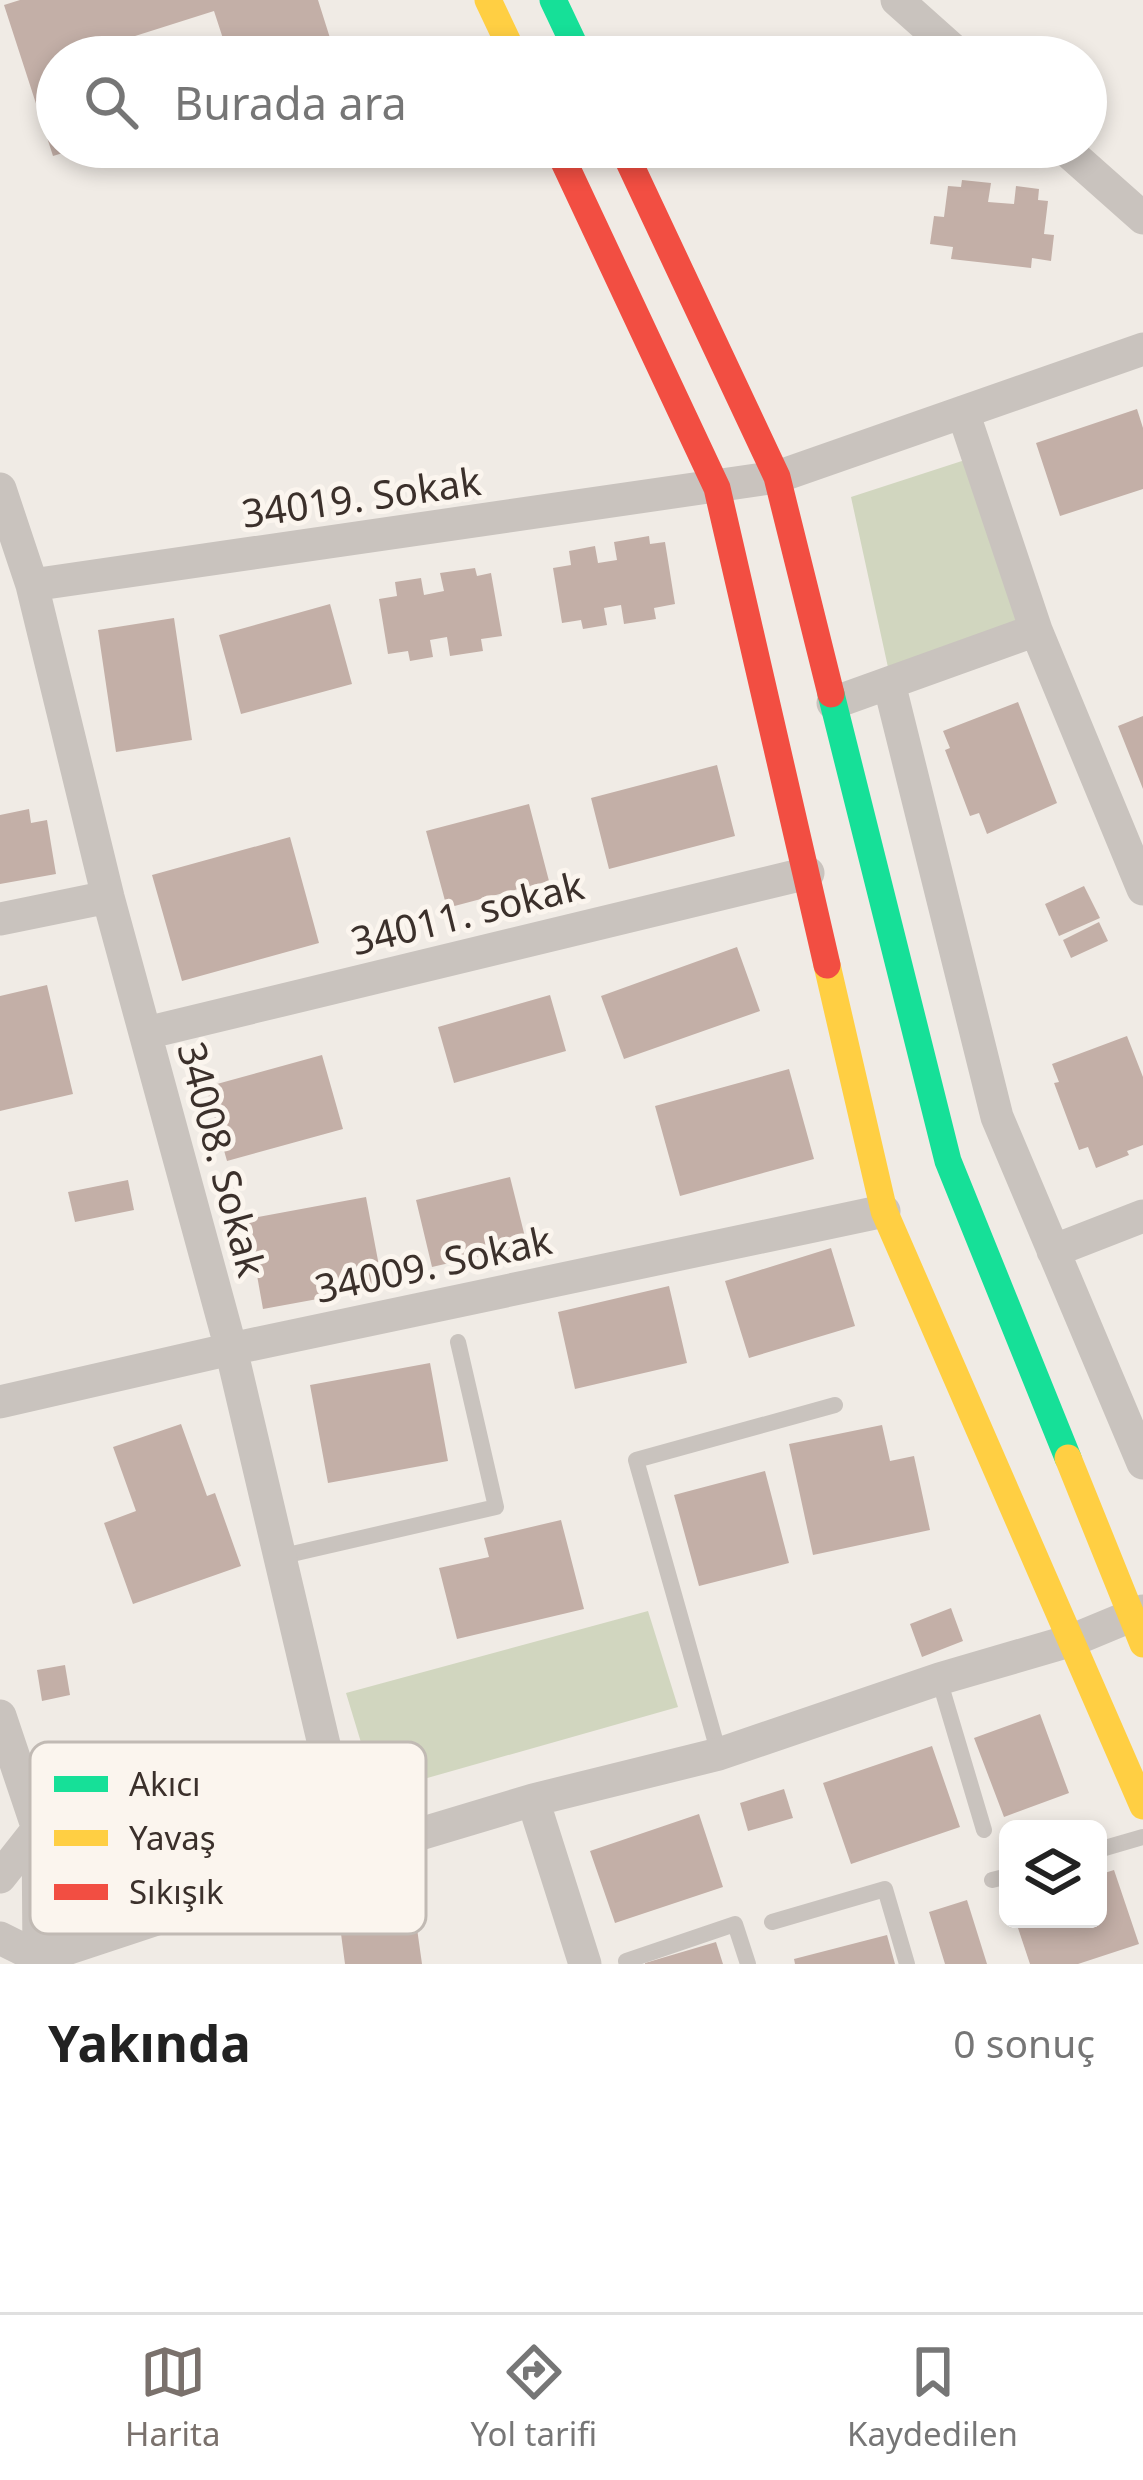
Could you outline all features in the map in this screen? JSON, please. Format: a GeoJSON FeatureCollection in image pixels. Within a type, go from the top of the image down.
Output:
{"type":"FeatureCollection","features":[{"type":"Feature","properties":{"kind":"street"},"geometry":{"type":"LineString","coordinates":[[488,0],[504,36]]}},
{"type":"Feature","properties":{"kind":"street"},"geometry":{"type":"LineString","coordinates":[[553,0],[570,36]]}},
{"type":"Feature","properties":{"kind":"street"},"geometry":{"type":"LineString","coordinates":[[897,0],[938,36]]}},
{"type":"Feature","properties":{"kind":"street"},"geometry":{"type":"LineString","coordinates":[[566,168],[709,489],[808,873],[884,1211],[1143,1806]]}},
{"type":"Feature","properties":{"kind":"street"},"geometry":{"type":"LineString","coordinates":[[426,1832],[719,1754],[939,1679],[1139,1623],[948,1161],[777,477],[632,168]]}},
{"type":"Feature","properties":{"kind":"street"},"geometry":{"type":"LineString","coordinates":[[1087,168],[1143,218]]}},
{"type":"Feature","properties":{"kind":"street","name":"34019. Sokak"},"geometry":{"type":"LineString","coordinates":[[32,585],[777,477],[1143,349]]}},
{"type":"Feature","properties":{"kind":"street"},"geometry":{"type":"LineString","coordinates":[[963,412],[1036,630],[1143,890]]}},
{"type":"Feature","properties":{"kind":"street","name":"34008. Sokak"},"geometry":{"type":"LineString","coordinates":[[0,489],[32,585],[108,896],[231,1349],[323,1742]]}},
{"type":"Feature","properties":{"kind":"street"},"geometry":{"type":"LineString","coordinates":[[833,703],[1036,630]]}},
{"type":"Feature","properties":{"kind":"street"},"geometry":{"type":"LineString","coordinates":[[889,683],[997,1117],[1143,1462]]}},
{"type":"Feature","properties":{"kind":"street","name":"34011. sokak"},"geometry":{"type":"LineString","coordinates":[[146,1034],[808,873]]}},
{"type":"Feature","properties":{"kind":"street"},"geometry":{"type":"LineString","coordinates":[[0,919],[108,896]]}},
{"type":"Feature","properties":{"kind":"street","name":"34009. Sokak"},"geometry":{"type":"LineString","coordinates":[[0,1402],[884,1211]]}},
{"type":"Feature","properties":{"kind":"street"},"geometry":{"type":"LineString","coordinates":[[1053,1251],[1143,1216]]}},
{"type":"Feature","properties":{"kind":"street"},"geometry":{"type":"LineString","coordinates":[[0,1716],[30,1805]]}},
{"type":"Feature","properties":{"kind":"street"},"geometry":{"type":"LineString","coordinates":[[533,1800],[585,1964]]}},
{"type":"Feature","properties":{"kind":"street"},"geometry":{"type":"LineString","coordinates":[[0,1877],[30,1839]]}},
{"type":"Feature","properties":{"kind":"street"},"geometry":{"type":"LineString","coordinates":[[0,1938],[42,1962],[123,1934]]}},
{"type":"Feature","properties":{"kind":"lane"},"geometry":{"type":"LineString","coordinates":[[279,1557],[496,1507],[458,1342]]}},
{"type":"Feature","properties":{"kind":"lane"},"geometry":{"type":"LineString","coordinates":[[719,1754],[636,1460],[835,1405]]}},
{"type":"Feature","properties":{"kind":"lane"},"geometry":{"type":"LineString","coordinates":[[939,1679],[984,1830]]}},
{"type":"Feature","properties":{"kind":"lane"},"geometry":{"type":"LineString","coordinates":[[1107,1847],[1143,1837]]}},
{"type":"Feature","properties":{"kind":"lane"},"geometry":{"type":"LineString","coordinates":[[772,1922],[885,1889],[907,1964]]}},
{"type":"Feature","properties":{"kind":"lane"},"geometry":{"type":"LineString","coordinates":[[626,1960],[735,1924],[748,1964]]}},
{"type":"Feature","properties":{"kind":"green space"},"geometry":{"type":"Polygon","coordinates":[[[965,460],[1026,627],[889,672],[851,497],[965,460]]]}},
{"type":"Feature","properties":{"kind":"green space"},"geometry":{"type":"Polygon","coordinates":[[[648,1611],[678,1707],[426,1778],[426,1742],[361,1742],[346,1693],[648,1611]]]}},
{"type":"Feature","properties":{"kind":"building"},"geometry":{"type":"Polygon","coordinates":[[[20,0],[318,0],[329,36],[222,36],[214,11],[135,36],[36,36],[36,104],[4,5],[20,0]]]}},
{"type":"Feature","properties":{"kind":"building"},"geometry":{"type":"Polygon","coordinates":[[[962,180],[991,183],[988,202],[1014,204],[1016,186],[1039,189],[1038,200],[1048,201],[1044,234],[1054,235],[1051,261],[1032,258],[1031,268],[951,259],[953,247],[930,244],[934,216],[944,217],[948,186],[961,187],[962,180]]]}},
{"type":"Feature","properties":{"kind":"building"},"geometry":{"type":"Polygon","coordinates":[[[1137,409],[1143,428],[1143,489],[1060,516],[1036,443],[1137,409]]]}},
{"type":"Feature","properties":{"kind":"building"},"geometry":{"type":"Polygon","coordinates":[[[649,536],[650,544],[665,542],[675,604],[654,608],[656,619],[624,624],[621,605],[604,608],[607,625],[583,629],[581,620],[562,623],[553,568],[571,565],[569,551],[595,546],[598,563],[617,560],[614,542],[649,536]]]}},
{"type":"Feature","properties":{"kind":"building"},"geometry":{"type":"Polygon","coordinates":[[[475,568],[477,576],[491,573],[502,636],[481,639],[483,651],[450,656],[447,637],[430,640],[433,657],[410,661],[408,651],[388,654],[379,599],[397,596],[395,582],[421,578],[424,595],[444,591],[440,573],[475,568]]]}},
{"type":"Feature","properties":{"kind":"building"},"geometry":{"type":"Polygon","coordinates":[[[330,604],[352,684],[241,714],[219,635],[330,604]]]}},
{"type":"Feature","properties":{"kind":"building"},"geometry":{"type":"Polygon","coordinates":[[[174,618],[192,740],[116,752],[98,630],[174,618]]]}},
{"type":"Feature","properties":{"kind":"building"},"geometry":{"type":"Polygon","coordinates":[[[1018,702],[1057,803],[987,834],[979,813],[970,816],[945,750],[950,748],[943,731],[1018,702]]]}},
{"type":"Feature","properties":{"kind":"building"},"geometry":{"type":"Polygon","coordinates":[[[1143,716],[1143,789],[1118,726],[1143,716]]]}},
{"type":"Feature","properties":{"kind":"building"},"geometry":{"type":"Polygon","coordinates":[[[717,765],[735,836],[609,869],[591,798],[717,765]]]}},
{"type":"Feature","properties":{"kind":"building"},"geometry":{"type":"Polygon","coordinates":[[[529,804],[549,881],[447,908],[426,831],[529,804]]]}},
{"type":"Feature","properties":{"kind":"building"},"geometry":{"type":"Polygon","coordinates":[[[29,809],[31,823],[47,820],[56,874],[0,884],[0,815],[29,809]]]}},
{"type":"Feature","properties":{"kind":"building"},"geometry":{"type":"Polygon","coordinates":[[[290,837],[319,943],[182,981],[152,875],[290,837]]]}},
{"type":"Feature","properties":{"kind":"building"},"geometry":{"type":"Polygon","coordinates":[[[1084,886],[1100,918],[1059,936],[1045,904],[1084,886]]]}},
{"type":"Feature","properties":{"kind":"building"},"geometry":{"type":"Polygon","coordinates":[[[1099,922],[1108,941],[1071,958],[1063,940],[1099,922]]]}},
{"type":"Feature","properties":{"kind":"building"},"geometry":{"type":"Polygon","coordinates":[[[737,947],[760,1011],[624,1059],[601,996],[737,947]]]}},
{"type":"Feature","properties":{"kind":"building"},"geometry":{"type":"Polygon","coordinates":[[[47,985],[73,1094],[0,1111],[0,996],[47,985]]]}},
{"type":"Feature","properties":{"kind":"building"},"geometry":{"type":"Polygon","coordinates":[[[550,995],[566,1051],[454,1083],[438,1027],[550,995]]]}},
{"type":"Feature","properties":{"kind":"building"},"geometry":{"type":"Polygon","coordinates":[[[1127,1036],[1143,1077],[1143,1145],[1096,1168],[1088,1147],[1079,1150],[1054,1083],[1059,1082],[1052,1064],[1127,1036]]]}},
{"type":"Feature","properties":{"kind":"building"},"geometry":{"type":"Polygon","coordinates":[[[322,1055],[343,1129],[227,1161],[206,1087],[322,1055]]]}},
{"type":"Feature","properties":{"kind":"building"},"geometry":{"type":"Polygon","coordinates":[[[789,1069],[814,1159],[680,1196],[655,1106],[789,1069]]]}},
{"type":"Feature","properties":{"kind":"building"},"geometry":{"type":"Polygon","coordinates":[[[510,1177],[527,1245],[432,1267],[416,1200],[510,1177]]]}},
{"type":"Feature","properties":{"kind":"building"},"geometry":{"type":"Polygon","coordinates":[[[128,1180],[134,1210],[75,1222],[68,1192],[128,1180]]]}},
{"type":"Feature","properties":{"kind":"building"},"geometry":{"type":"Polygon","coordinates":[[[366,1197],[383,1287],[263,1309],[247,1219],[366,1197]]]}},
{"type":"Feature","properties":{"kind":"building"},"geometry":{"type":"Polygon","coordinates":[[[831,1248],[855,1326],[749,1358],[725,1281],[831,1248]]]}},
{"type":"Feature","properties":{"kind":"building"},"geometry":{"type":"Polygon","coordinates":[[[669,1286],[687,1363],[575,1389],[558,1312],[669,1286]]]}},
{"type":"Feature","properties":{"kind":"building"},"geometry":{"type":"Polygon","coordinates":[[[430,1363],[448,1461],[328,1483],[310,1385],[430,1363]]]}},
{"type":"Feature","properties":{"kind":"building"},"geometry":{"type":"Polygon","coordinates":[[[181,1424],[207,1496],[215,1493],[241,1566],[133,1604],[104,1523],[136,1511],[113,1447],[181,1424]]]}},
{"type":"Feature","properties":{"kind":"building"},"geometry":{"type":"Polygon","coordinates":[[[882,1425],[890,1461],[914,1456],[930,1530],[813,1555],[789,1444],[882,1425]]]}},
{"type":"Feature","properties":{"kind":"building"},"geometry":{"type":"Polygon","coordinates":[[[765,1471],[789,1563],[699,1586],[674,1495],[765,1471]]]}},
{"type":"Feature","properties":{"kind":"building"},"geometry":{"type":"Polygon","coordinates":[[[561,1520],[584,1609],[457,1639],[439,1568],[489,1557],[484,1538],[561,1520]]]}},
{"type":"Feature","properties":{"kind":"building"},"geometry":{"type":"Polygon","coordinates":[[[951,1608],[963,1641],[922,1657],[910,1624],[951,1608]]]}},
{"type":"Feature","properties":{"kind":"building"},"geometry":{"type":"Polygon","coordinates":[[[65,1665],[70,1695],[42,1701],[37,1670],[65,1665]]]}},
{"type":"Feature","properties":{"kind":"building"},"geometry":{"type":"Polygon","coordinates":[[[1040,1714],[1069,1793],[1004,1817],[974,1738],[1040,1714]]]}},
{"type":"Feature","properties":{"kind":"building"},"geometry":{"type":"Polygon","coordinates":[[[932,1746],[960,1827],[851,1864],[823,1783],[932,1746]]]}},
{"type":"Feature","properties":{"kind":"building"},"geometry":{"type":"Polygon","coordinates":[[[784,1789],[793,1818],[748,1831],[740,1803],[784,1789]]]}},
{"type":"Feature","properties":{"kind":"building"},"geometry":{"type":"Polygon","coordinates":[[[699,1814],[723,1887],[615,1923],[590,1851],[699,1814]]]}},
{"type":"Feature","properties":{"kind":"building"},"geometry":{"type":"Polygon","coordinates":[[[1114,1870],[1139,1944],[1078,1964],[1030,1964],[1018,1928],[1107,1928],[1107,1872],[1114,1870]]]}},
{"type":"Feature","properties":{"kind":"building"},"geometry":{"type":"Polygon","coordinates":[[[967,1900],[987,1964],[945,1964],[929,1912],[967,1900]]]}},
{"type":"Feature","properties":{"kind":"building"},"geometry":{"type":"Polygon","coordinates":[[[341,1934],[418,1934],[422,1964],[345,1964],[341,1934]]]}},
{"type":"Feature","properties":{"kind":"building"},"geometry":{"type":"Polygon","coordinates":[[[887,1935],[895,1964],[795,1964],[794,1959],[887,1935]]]}},
{"type":"Feature","properties":{"kind":"building"},"geometry":{"type":"Polygon","coordinates":[[[716,1942],[723,1964],[645,1964],[645,1963],[716,1942]]]}},
{"type":"Feature","properties":{"kind":"traffic: fast"},"geometry":{"type":"LineString","coordinates":[[553,0],[570,36]]}},
{"type":"Feature","properties":{"kind":"traffic: fast"},"geometry":{"type":"LineString","coordinates":[[831,694],[948,1161],[1068,1458]]}},
{"type":"Feature","properties":{"kind":"traffic: slow"},"geometry":{"type":"LineString","coordinates":[[488,0],[505,36]]}},
{"type":"Feature","properties":{"kind":"traffic: slow"},"geometry":{"type":"LineString","coordinates":[[827,965],[884,1211],[1143,1806]]}},
{"type":"Feature","properties":{"kind":"traffic: slow"},"geometry":{"type":"LineString","coordinates":[[1068,1458],[1143,1644]]}},
{"type":"Feature","properties":{"kind":"traffic: jam"},"geometry":{"type":"LineString","coordinates":[[567,168],[717,488],[827,965]]}},
{"type":"Feature","properties":{"kind":"traffic: jam"},"geometry":{"type":"LineString","coordinates":[[632,168],[777,477],[831,694]]}}]}
